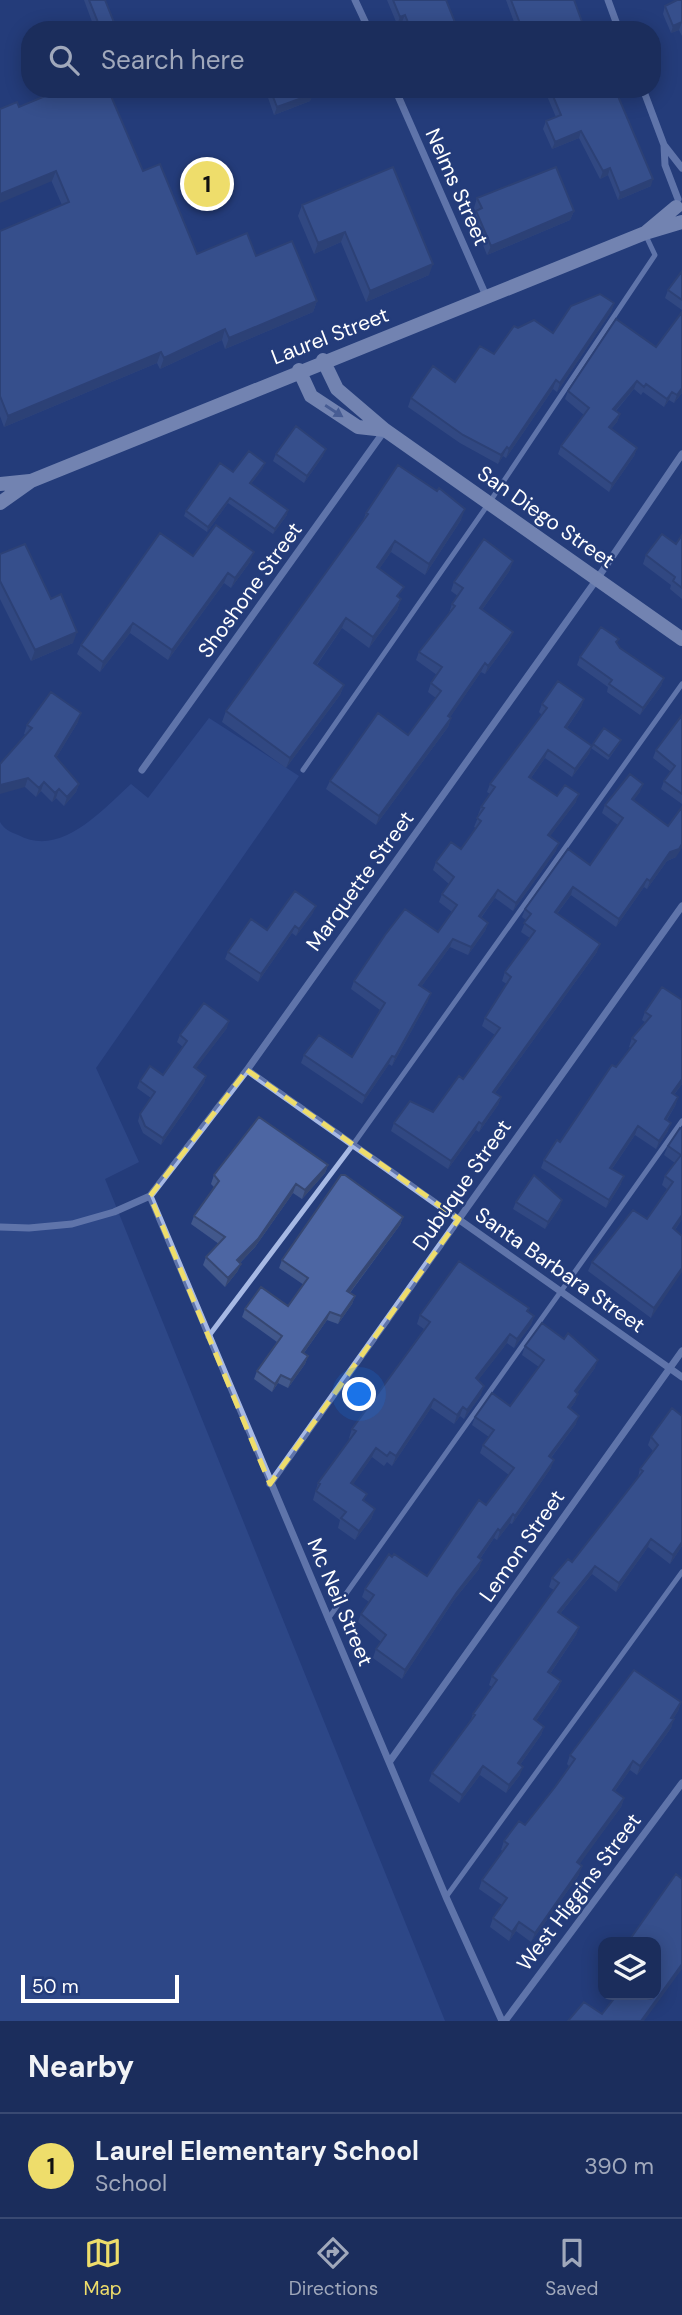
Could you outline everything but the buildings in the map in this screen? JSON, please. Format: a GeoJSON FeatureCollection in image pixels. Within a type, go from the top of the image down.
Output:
{"type":"FeatureCollection","features":[{"type":"Feature","properties":{"kind":"street"},"geometry":{"type":"LineString","coordinates":[[355,0],[365,21]]}},
{"type":"Feature","properties":{"kind":"street"},"geometry":{"type":"LineString","coordinates":[[608,0],[616,21]]}},
{"type":"Feature","properties":{"kind":"street","name":"Nelms Street"},"geometry":{"type":"LineString","coordinates":[[399,98],[487,298]]}},
{"type":"Feature","properties":{"kind":"street"},"geometry":{"type":"LineString","coordinates":[[646,98],[664,145],[666,165],[680,209]]}},
{"type":"Feature","properties":{"kind":"street"},"geometry":{"type":"LineString","coordinates":[[664,145],[682,168]]}},
{"type":"Feature","properties":{"kind":"street","name":"Laurel Street"},"geometry":{"type":"LineString","coordinates":[[31,481],[323,360],[487,298],[645,233],[680,209]]}},
{"type":"Feature","properties":{"kind":"street","name":"San Diego Street"},"geometry":{"type":"LineString","coordinates":[[323,360],[337,389],[386,430],[682,639]]}},
{"type":"Feature","properties":{"kind":"street","name":"San Diego Street"},"geometry":{"type":"LineString","coordinates":[[299,370],[311,396],[358,427],[386,430]]}},
{"type":"Feature","properties":{"kind":"street","name":"Shoshone Street"},"geometry":{"type":"LineString","coordinates":[[142,770],[386,430]]}},
{"type":"Feature","properties":{"kind":"street","name":"Marquette Street"},"geometry":{"type":"LineString","coordinates":[[0,1227],[29,1228],[72,1224],[114,1212],[150,1196],[247,1070],[597,579],[682,454]]}},
{"type":"Feature","properties":{"kind":"street"},"geometry":{"type":"LineString","coordinates":[[0,484],[31,481]]}},
{"type":"Feature","properties":{"kind":"street"},"geometry":{"type":"LineString","coordinates":[[0,503],[31,481]]}},
{"type":"Feature","properties":{"kind":"street","name":"Dubuque Street"},"geometry":{"type":"LineString","coordinates":[[270,1484],[682,906]]}},
{"type":"Feature","properties":{"kind":"street","name":"Santa Barbara Street"},"geometry":{"type":"LineString","coordinates":[[247,1070],[682,1377]]}},
{"type":"Feature","properties":{"kind":"street","name":"Mc Neil Street"},"geometry":{"type":"LineString","coordinates":[[150,1196],[446,1897],[503,2021]]}},
{"type":"Feature","properties":{"kind":"street","name":"Lemon Street"},"geometry":{"type":"LineString","coordinates":[[390,1761],[682,1351]]}},
{"type":"Feature","properties":{"kind":"street","name":"West Higgins Street"},"geometry":{"type":"LineString","coordinates":[[503,2021],[682,1783]]}},
{"type":"Feature","properties":{"kind":"lane"},"geometry":{"type":"LineString","coordinates":[[303,770],[489,503],[655,255],[645,233]]}},
{"type":"Feature","properties":{"kind":"lane"},"geometry":{"type":"LineString","coordinates":[[208,1337],[352,1146],[682,684]]}},
{"type":"Feature","properties":{"kind":"lane"},"geometry":{"type":"LineString","coordinates":[[328,1619],[682,1122]]}},
{"type":"Feature","properties":{"kind":"lane"},"geometry":{"type":"LineString","coordinates":[[446,1897],[682,1572]]}},
{"type":"Feature","properties":{"kind":"highlighted area"},"geometry":{"type":"Polygon","coordinates":[[[247,1070],[459,1219],[270,1484],[150,1196],[247,1070]]]}},
{"type":"Feature","properties":{"kind":"shaded area"},"geometry":{"type":"Polygon","coordinates":[[[209,718],[299,776],[96,1068],[139,1162],[105,1179],[445,2021],[0,2021],[0,822],[3,827],[18,835],[34,841],[50,841],[79,828],[131,784],[148,798],[209,718]]]}},
{"type":"Feature","properties":{"kind":"place","name":"Laurel Elementary School"},"geometry":{"type":"Point","coordinates":[207,184]}}]}
